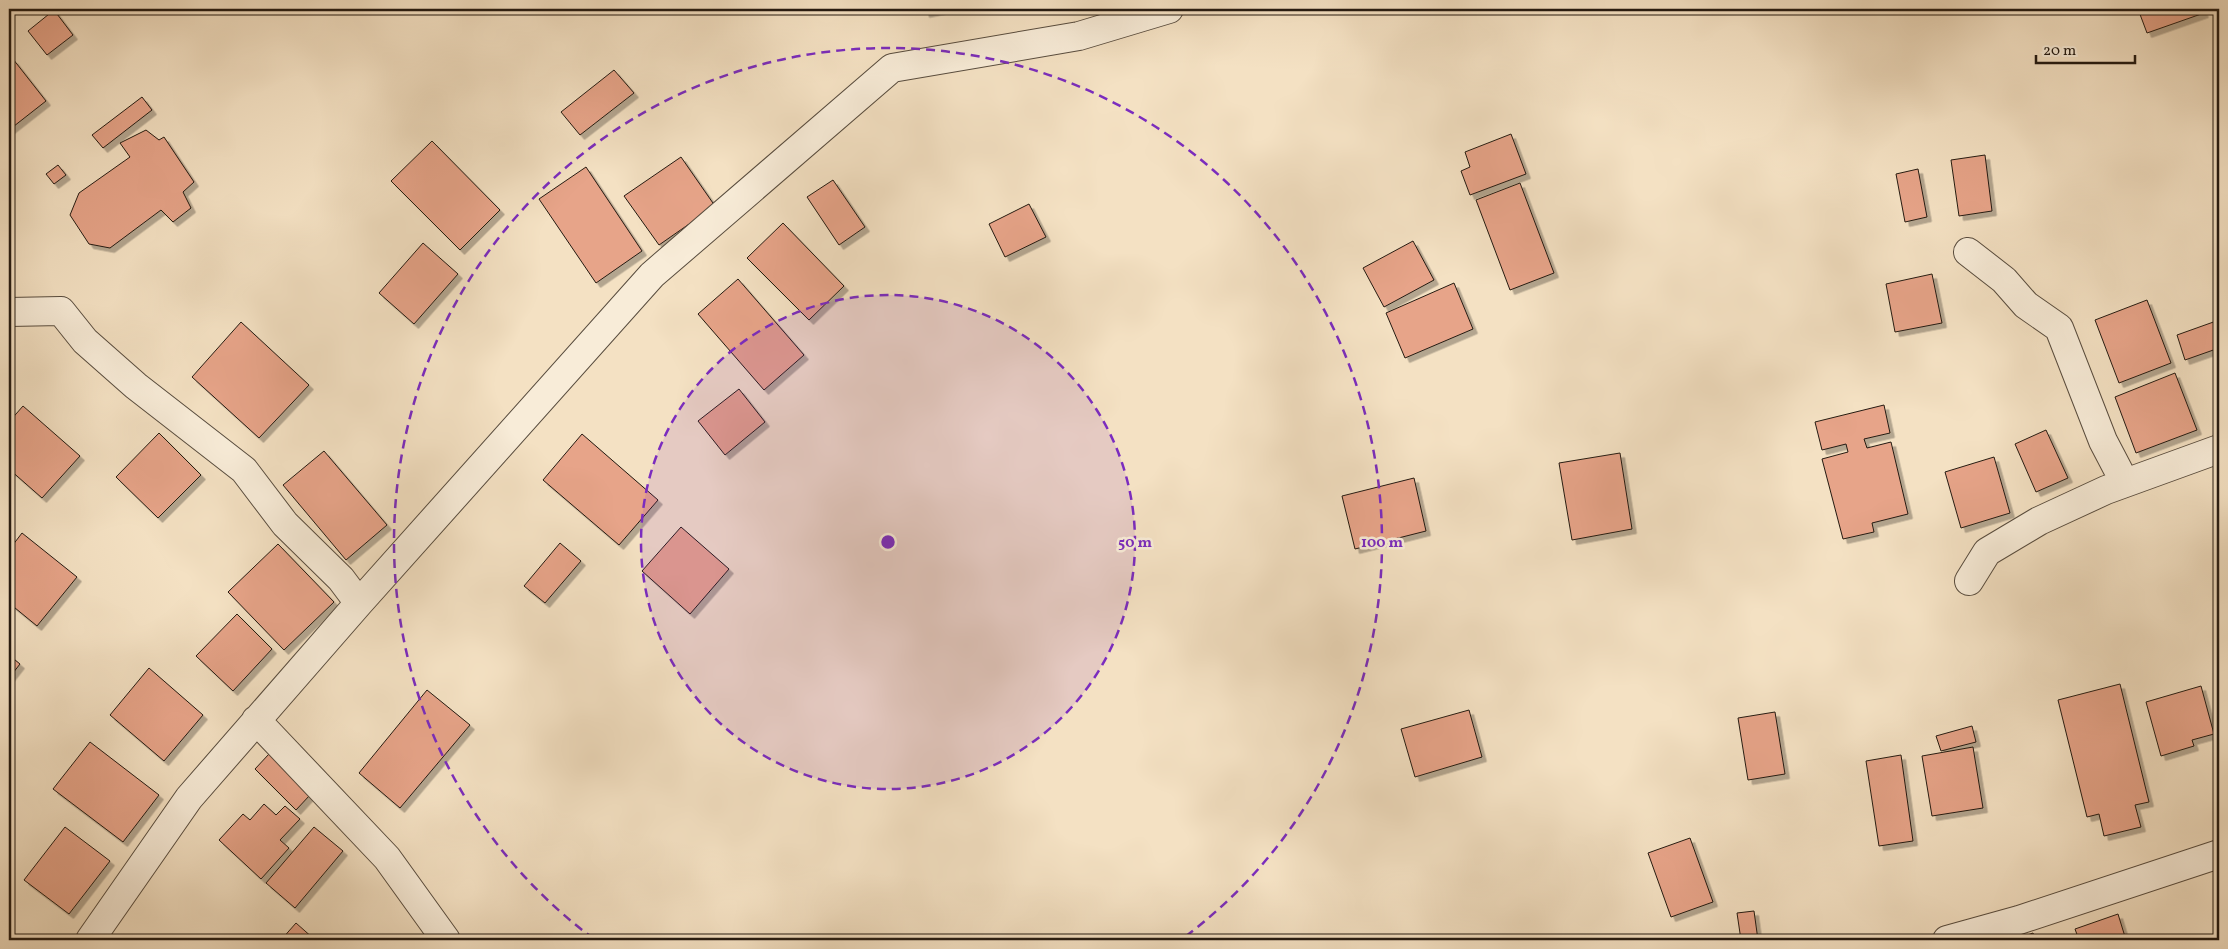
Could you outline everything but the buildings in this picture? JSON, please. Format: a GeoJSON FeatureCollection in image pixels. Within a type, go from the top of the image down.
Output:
{"type":"FeatureCollection","features":[{"type":"Feature","properties":{"kind":"street"},"geometry":{"type":"LineString","coordinates":[[90,940],[189,798],[358,602],[652,275],[892,68],[1079,36],[1169,9]]}},
{"type":"Feature","properties":{"kind":"street"},"geometry":{"type":"LineString","coordinates":[[1968,252],[2004,280],[2026,305],[2059,328],[2103,441],[2125,483]]}},
{"type":"Feature","properties":{"kind":"street"},"geometry":{"type":"LineString","coordinates":[[9,312],[62,310],[85,341],[136,386],[244,470],[285,524],[341,579],[358,602]]}},
{"type":"Feature","properties":{"kind":"street"},"geometry":{"type":"LineString","coordinates":[[1969,581],[1987,552],[2038,521],[2125,483],[2219,449]]}},
{"type":"Feature","properties":{"kind":"street"},"geometry":{"type":"LineString","coordinates":[[256,720],[387,858],[446,940]]}},
{"type":"Feature","properties":{"kind":"street"},"geometry":{"type":"LineString","coordinates":[[1947,940],[2019,920],[2219,854]]}}]}
